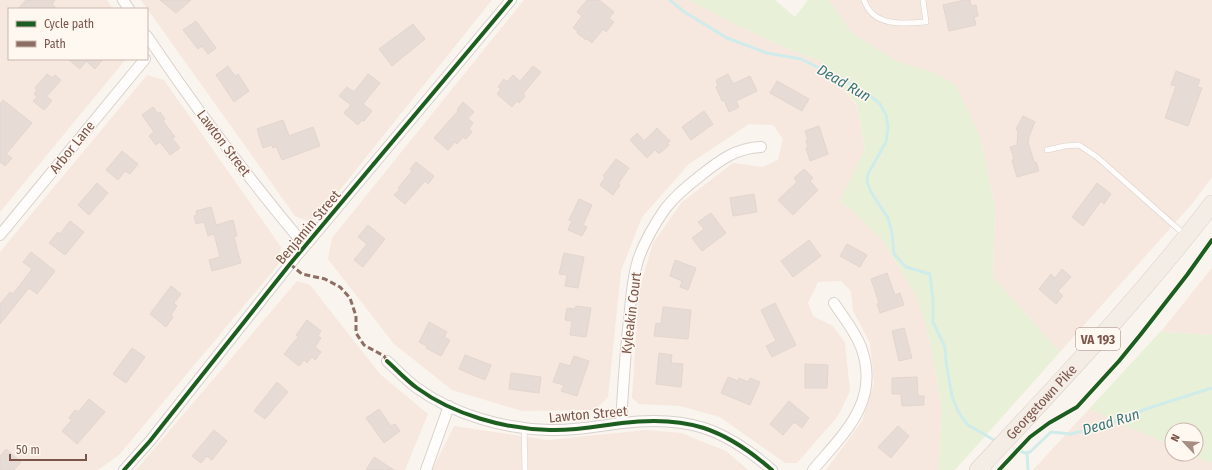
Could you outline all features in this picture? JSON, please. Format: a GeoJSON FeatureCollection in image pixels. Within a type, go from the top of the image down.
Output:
{"type":"FeatureCollection","features":[{"type":"Feature","properties":{"kind":"main road","name":"Georgetown Pike"},"geometry":{"type":"LineString","coordinates":[[978,470],[1146,287],[1212,204]]}},
{"type":"Feature","properties":{"kind":"street","name":"Benjamin Street"},"geometry":{"type":"LineString","coordinates":[[124,470],[150,441],[305,246],[511,0]]}},
{"type":"Feature","properties":{"kind":"street","name":"Lawton Street"},"geometry":{"type":"LineString","coordinates":[[148,38],[264,196],[305,246]]}},
{"type":"Feature","properties":{"kind":"street"},"geometry":{"type":"LineString","coordinates":[[148,55],[154,47]]}},
{"type":"Feature","properties":{"kind":"street","name":"Arbor Lane"},"geometry":{"type":"LineString","coordinates":[[0,235],[144,60]]}},
{"type":"Feature","properties":{"kind":"street","name":"Kyleakin Court"},"geometry":{"type":"LineString","coordinates":[[621,423],[632,288],[638,259],[645,242],[654,225],[679,193],[733,153],[750,147],[762,147]]}},
{"type":"Feature","properties":{"kind":"street"},"geometry":{"type":"LineString","coordinates":[[813,470],[849,428],[862,403],[866,389],[865,362],[861,347],[855,334],[834,303]]}},
{"type":"Feature","properties":{"kind":"street","name":"Lawton Street"},"geometry":{"type":"LineString","coordinates":[[387,361],[417,388],[449,406],[471,415],[524,427],[550,430],[578,429],[652,420],[693,424],[731,439],[745,448],[772,470]]}},
{"type":"Feature","properties":{"kind":"street"},"geometry":{"type":"LineString","coordinates":[[426,470],[449,406]]}},
{"type":"Feature","properties":{"kind":"lane"},"geometry":{"type":"LineString","coordinates":[[864,0],[872,13],[890,23],[902,24],[926,22],[923,0]]}},
{"type":"Feature","properties":{"kind":"lane"},"geometry":{"type":"LineString","coordinates":[[1047,150],[1079,145],[1097,157],[1187,237]]}},
{"type":"Feature","properties":{"kind":"lane"},"geometry":{"type":"LineString","coordinates":[[524,427],[525,470]]}},
{"type":"Feature","properties":{"kind":"shaded area"},"geometry":{"type":"Polygon","coordinates":[[[0,0],[107,0],[112,8],[8,8],[8,60],[125,60],[0,212],[0,0]]]}},
{"type":"Feature","properties":{"kind":"shaded area"},"geometry":{"type":"Polygon","coordinates":[[[141,0],[492,0],[319,216],[307,221],[295,216],[141,0]]]}},
{"type":"Feature","properties":{"kind":"shaded area"},"geometry":{"type":"Polygon","coordinates":[[[524,0],[689,0],[740,27],[791,50],[821,61],[857,106],[865,149],[840,201],[855,213],[883,241],[918,299],[929,338],[942,408],[938,470],[826,470],[862,421],[874,383],[870,343],[853,311],[851,291],[841,281],[818,282],[808,303],[813,316],[833,326],[845,343],[850,391],[838,416],[797,463],[785,463],[720,417],[680,406],[639,404],[632,398],[639,290],[653,243],[682,202],[733,163],[763,167],[778,160],[783,139],[773,125],[749,124],[689,164],[642,217],[621,271],[608,397],[595,410],[522,411],[452,390],[394,344],[328,259],[332,238],[524,0]]]}},
{"type":"Feature","properties":{"kind":"shaded area"},"geometry":{"type":"Polygon","coordinates":[[[829,0],[1212,0],[1212,177],[1191,205],[1060,352],[993,277],[995,207],[980,136],[935,73],[896,61],[852,33],[829,0]]]}},
{"type":"Feature","properties":{"kind":"shaded area"},"geometry":{"type":"Polygon","coordinates":[[[147,75],[164,80],[281,247],[278,265],[119,455],[98,470],[0,470],[0,252],[147,75]]]}},
{"type":"Feature","properties":{"kind":"shaded area"},"geometry":{"type":"Polygon","coordinates":[[[1212,268],[1212,335],[1160,332],[1162,330],[1212,268]]]}},
{"type":"Feature","properties":{"kind":"shaded area"},"geometry":{"type":"Polygon","coordinates":[[[297,281],[310,285],[380,374],[428,414],[405,470],[136,470],[297,281]]]}},
{"type":"Feature","properties":{"kind":"shaded area"},"geometry":{"type":"Polygon","coordinates":[[[1089,409],[1164,442],[1164,462],[1212,461],[1212,470],[1033,470],[1089,409]]]}},
{"type":"Feature","properties":{"kind":"shaded area"},"geometry":{"type":"Polygon","coordinates":[[[454,426],[548,440],[646,430],[681,433],[726,451],[748,470],[432,470],[454,426]]]}},
{"type":"Feature","properties":{"kind":"green space"},"geometry":{"type":"Polygon","coordinates":[[[689,0],[775,0],[795,17],[808,0],[829,0],[852,33],[896,61],[935,73],[956,85],[980,136],[995,207],[993,277],[1060,352],[955,470],[938,470],[942,408],[929,338],[918,299],[883,241],[855,213],[840,201],[865,149],[857,105],[821,61],[791,50],[740,27],[689,0]]]}},
{"type":"Feature","properties":{"kind":"green space"},"geometry":{"type":"Polygon","coordinates":[[[1160,332],[1212,335],[1212,461],[1207,462],[1204,461],[1204,422],[1164,422],[1164,442],[1089,409],[1160,332]]]}},
{"type":"Feature","properties":{"kind":"building"},"geometry":{"type":"Polygon","coordinates":[[[26,0],[55,0],[52,4],[56,8],[19,8],[26,0]]]}},
{"type":"Feature","properties":{"kind":"building"},"geometry":{"type":"Polygon","coordinates":[[[160,0],[191,0],[176,13],[160,0]]]}},
{"type":"Feature","properties":{"kind":"building"},"geometry":{"type":"Polygon","coordinates":[[[587,0],[599,0],[614,12],[609,18],[614,22],[606,32],[603,29],[592,43],[577,33],[578,31],[573,28],[582,16],[577,12],[587,0]]]}},
{"type":"Feature","properties":{"kind":"building"},"geometry":{"type":"Polygon","coordinates":[[[970,0],[971,6],[976,5],[978,16],[974,17],[976,25],[949,31],[943,5],[970,0]]]}},
{"type":"Feature","properties":{"kind":"building"},"geometry":{"type":"Polygon","coordinates":[[[196,21],[216,48],[208,54],[202,46],[198,49],[183,30],[196,21]]]}},
{"type":"Feature","properties":{"kind":"building"},"geometry":{"type":"Polygon","coordinates":[[[413,24],[425,39],[392,66],[379,49],[413,24]]]}},
{"type":"Feature","properties":{"kind":"building"},"geometry":{"type":"Polygon","coordinates":[[[69,60],[102,60],[95,69],[86,61],[80,69],[69,60]]]}},
{"type":"Feature","properties":{"kind":"building"},"geometry":{"type":"Polygon","coordinates":[[[228,66],[235,76],[238,74],[249,91],[234,102],[216,75],[228,66]]]}},
{"type":"Feature","properties":{"kind":"building"},"geometry":{"type":"Polygon","coordinates":[[[533,66],[541,72],[523,94],[525,96],[519,103],[517,101],[512,107],[497,94],[501,89],[498,87],[504,79],[507,82],[513,75],[520,81],[533,66]]]}},
{"type":"Feature","properties":{"kind":"building"},"geometry":{"type":"Polygon","coordinates":[[[1176,71],[1200,80],[1197,87],[1202,88],[1188,126],[1165,118],[1176,86],[1171,85],[1176,71]]]}},
{"type":"Feature","properties":{"kind":"building"},"geometry":{"type":"Polygon","coordinates":[[[47,74],[53,78],[55,75],[61,80],[47,96],[52,101],[44,110],[33,101],[37,97],[34,94],[37,90],[35,88],[47,74]]]}},
{"type":"Feature","properties":{"kind":"building"},"geometry":{"type":"Polygon","coordinates":[[[368,74],[380,83],[363,104],[372,111],[364,121],[362,120],[358,125],[344,113],[351,105],[339,96],[347,87],[354,92],[368,74]]]}},
{"type":"Feature","properties":{"kind":"building"},"geometry":{"type":"Polygon","coordinates":[[[728,74],[733,84],[750,76],[757,91],[736,101],[739,107],[729,112],[716,87],[718,86],[716,80],[728,74]]]}},
{"type":"Feature","properties":{"kind":"building"},"geometry":{"type":"Polygon","coordinates":[[[777,81],[809,99],[802,111],[770,93],[777,81]]]}},
{"type":"Feature","properties":{"kind":"building"},"geometry":{"type":"Polygon","coordinates":[[[3,100],[32,123],[6,154],[12,158],[5,166],[0,162],[0,104],[3,100]]]}},
{"type":"Feature","properties":{"kind":"building"},"geometry":{"type":"Polygon","coordinates":[[[463,102],[474,112],[468,118],[473,123],[469,129],[472,132],[466,139],[463,137],[457,144],[455,142],[448,150],[434,138],[458,111],[457,110],[463,102]]]}},
{"type":"Feature","properties":{"kind":"building"},"geometry":{"type":"Polygon","coordinates":[[[153,107],[158,114],[160,112],[165,119],[163,121],[175,137],[172,138],[180,148],[170,155],[160,142],[156,145],[149,136],[154,132],[142,115],[153,107]]]}},
{"type":"Feature","properties":{"kind":"building"},"geometry":{"type":"Polygon","coordinates":[[[704,111],[713,124],[691,140],[682,127],[704,111]]]}},
{"type":"Feature","properties":{"kind":"building"},"geometry":{"type":"Polygon","coordinates":[[[1023,116],[1035,122],[1028,142],[1034,162],[1036,162],[1039,171],[1017,177],[1010,147],[1017,145],[1018,131],[1016,129],[1023,116]]]}},
{"type":"Feature","properties":{"kind":"building"},"geometry":{"type":"Polygon","coordinates":[[[283,120],[289,136],[313,127],[320,146],[282,160],[276,146],[273,148],[272,145],[263,148],[257,129],[283,120]]]}},
{"type":"Feature","properties":{"kind":"building"},"geometry":{"type":"Polygon","coordinates":[[[819,126],[828,154],[810,161],[806,148],[808,147],[806,141],[808,140],[805,131],[819,126]]]}},
{"type":"Feature","properties":{"kind":"building"},"geometry":{"type":"Polygon","coordinates":[[[657,128],[670,141],[667,143],[669,145],[659,154],[655,150],[647,158],[630,140],[637,133],[644,141],[657,128]]]}},
{"type":"Feature","properties":{"kind":"building"},"geometry":{"type":"Polygon","coordinates":[[[122,151],[138,164],[130,174],[125,171],[118,180],[106,170],[122,151]]]}},
{"type":"Feature","properties":{"kind":"building"},"geometry":{"type":"Polygon","coordinates":[[[616,159],[629,168],[618,184],[620,185],[613,195],[600,185],[605,177],[603,176],[616,159]]]}},
{"type":"Feature","properties":{"kind":"building"},"geometry":{"type":"Polygon","coordinates":[[[416,162],[434,176],[428,184],[425,181],[405,204],[394,195],[412,171],[410,169],[416,162]]]}},
{"type":"Feature","properties":{"kind":"building"},"geometry":{"type":"Polygon","coordinates":[[[804,169],[813,178],[810,181],[818,190],[793,215],[778,200],[797,182],[794,178],[804,169]]]}},
{"type":"Feature","properties":{"kind":"building"},"geometry":{"type":"Polygon","coordinates":[[[97,183],[108,193],[89,215],[78,205],[97,183]]]}},
{"type":"Feature","properties":{"kind":"building"},"geometry":{"type":"Polygon","coordinates":[[[1097,183],[1111,194],[1104,204],[1101,201],[1083,226],[1072,217],[1097,183]]]}},
{"type":"Feature","properties":{"kind":"building"},"geometry":{"type":"Polygon","coordinates":[[[754,194],[757,212],[733,216],[730,198],[754,194]]]}},
{"type":"Feature","properties":{"kind":"building"},"geometry":{"type":"Polygon","coordinates":[[[579,199],[592,205],[583,225],[587,227],[582,236],[568,230],[572,221],[569,220],[579,199]]]}},
{"type":"Feature","properties":{"kind":"building"},"geometry":{"type":"Polygon","coordinates":[[[211,207],[216,225],[233,220],[237,236],[234,237],[241,263],[212,271],[209,260],[220,257],[214,234],[208,236],[204,222],[196,224],[194,216],[197,215],[196,211],[211,207]]]}},
{"type":"Feature","properties":{"kind":"building"},"geometry":{"type":"Polygon","coordinates":[[[711,213],[726,233],[702,251],[692,238],[704,229],[698,222],[711,213]]]}},
{"type":"Feature","properties":{"kind":"building"},"geometry":{"type":"Polygon","coordinates":[[[70,221],[84,232],[65,255],[49,243],[58,232],[60,234],[70,221]]]}},
{"type":"Feature","properties":{"kind":"building"},"geometry":{"type":"Polygon","coordinates":[[[368,225],[385,239],[363,267],[354,260],[367,244],[358,237],[368,225]]]}},
{"type":"Feature","properties":{"kind":"building"},"geometry":{"type":"Polygon","coordinates":[[[809,240],[821,256],[793,277],[781,261],[809,240]]]}},
{"type":"Feature","properties":{"kind":"building"},"geometry":{"type":"Polygon","coordinates":[[[847,244],[867,255],[860,267],[840,256],[847,244]]]}},
{"type":"Feature","properties":{"kind":"building"},"geometry":{"type":"Polygon","coordinates":[[[31,252],[55,271],[37,294],[29,288],[0,324],[0,304],[10,292],[13,294],[32,269],[23,262],[31,252]]]}},
{"type":"Feature","properties":{"kind":"building"},"geometry":{"type":"Polygon","coordinates":[[[564,253],[584,257],[578,288],[565,286],[567,275],[559,274],[564,253]]]}},
{"type":"Feature","properties":{"kind":"building"},"geometry":{"type":"Polygon","coordinates":[[[675,260],[696,268],[688,290],[680,287],[682,281],[670,276],[675,260]]]}},
{"type":"Feature","properties":{"kind":"building"},"geometry":{"type":"Polygon","coordinates":[[[1062,269],[1071,277],[1058,291],[1063,296],[1056,304],[1039,289],[1051,274],[1055,278],[1062,269]]]}},
{"type":"Feature","properties":{"kind":"building"},"geometry":{"type":"Polygon","coordinates":[[[887,273],[895,295],[900,293],[904,305],[880,313],[877,304],[879,303],[871,279],[887,273]]]}},
{"type":"Feature","properties":{"kind":"building"},"geometry":{"type":"Polygon","coordinates":[[[171,286],[181,294],[174,303],[177,306],[171,315],[173,317],[166,327],[150,314],[171,286]]]}},
{"type":"Feature","properties":{"kind":"building"},"geometry":{"type":"Polygon","coordinates":[[[775,303],[796,345],[772,357],[766,346],[776,341],[761,310],[775,303]]]}},
{"type":"Feature","properties":{"kind":"building"},"geometry":{"type":"Polygon","coordinates":[[[576,306],[591,308],[586,337],[570,335],[572,321],[565,320],[567,308],[575,309],[576,306]]]}},
{"type":"Feature","properties":{"kind":"building"},"geometry":{"type":"Polygon","coordinates":[[[663,307],[691,310],[688,339],[654,336],[656,323],[661,324],[663,307]]]}},
{"type":"Feature","properties":{"kind":"building"},"geometry":{"type":"Polygon","coordinates":[[[307,320],[321,331],[318,336],[321,338],[315,347],[321,352],[315,360],[312,357],[307,363],[304,360],[299,366],[284,354],[298,337],[296,335],[307,320]]]}},
{"type":"Feature","properties":{"kind":"building"},"geometry":{"type":"Polygon","coordinates":[[[429,322],[447,332],[444,337],[450,340],[441,356],[426,348],[427,346],[419,342],[429,322]]]}},
{"type":"Feature","properties":{"kind":"building"},"geometry":{"type":"Polygon","coordinates":[[[904,328],[912,358],[899,361],[892,331],[904,328]]]}},
{"type":"Feature","properties":{"kind":"building"},"geometry":{"type":"Polygon","coordinates":[[[132,348],[145,357],[126,383],[113,374],[132,348]]]}},
{"type":"Feature","properties":{"kind":"building"},"geometry":{"type":"Polygon","coordinates":[[[659,353],[672,355],[671,363],[683,364],[681,387],[656,384],[659,353]]]}},
{"type":"Feature","properties":{"kind":"building"},"geometry":{"type":"Polygon","coordinates":[[[465,355],[491,365],[485,380],[459,369],[465,355]]]}},
{"type":"Feature","properties":{"kind":"building"},"geometry":{"type":"Polygon","coordinates":[[[574,356],[589,361],[577,396],[561,391],[564,385],[553,382],[560,363],[570,366],[574,356]]]}},
{"type":"Feature","properties":{"kind":"building"},"geometry":{"type":"Polygon","coordinates":[[[805,364],[828,365],[827,388],[805,388],[805,364]]]}},
{"type":"Feature","properties":{"kind":"building"},"geometry":{"type":"Polygon","coordinates":[[[511,373],[541,377],[539,393],[509,389],[511,373]]]}},
{"type":"Feature","properties":{"kind":"building"},"geometry":{"type":"Polygon","coordinates":[[[728,377],[738,381],[739,378],[748,382],[750,378],[760,382],[750,405],[721,393],[728,377]]]}},
{"type":"Feature","properties":{"kind":"building"},"geometry":{"type":"Polygon","coordinates":[[[917,377],[918,396],[924,396],[924,405],[902,406],[901,394],[892,394],[892,378],[917,377]]]}},
{"type":"Feature","properties":{"kind":"building"},"geometry":{"type":"Polygon","coordinates":[[[277,382],[288,392],[265,419],[254,411],[277,382]]]}},
{"type":"Feature","properties":{"kind":"building"},"geometry":{"type":"Polygon","coordinates":[[[89,399],[105,412],[77,444],[62,431],[72,420],[69,418],[75,410],[78,412],[89,399]]]}},
{"type":"Feature","properties":{"kind":"building"},"geometry":{"type":"Polygon","coordinates":[[[789,401],[809,418],[802,428],[794,422],[783,435],[770,424],[789,401]]]}},
{"type":"Feature","properties":{"kind":"building"},"geometry":{"type":"Polygon","coordinates":[[[379,409],[391,426],[395,424],[400,431],[384,443],[366,418],[379,409]]]}},
{"type":"Feature","properties":{"kind":"building"},"geometry":{"type":"Polygon","coordinates":[[[898,426],[909,436],[891,458],[878,447],[898,426]]]}},
{"type":"Feature","properties":{"kind":"building"},"geometry":{"type":"Polygon","coordinates":[[[214,430],[227,441],[212,460],[207,456],[201,463],[192,456],[214,430]]]}},
{"type":"Feature","properties":{"kind":"building"},"geometry":{"type":"Polygon","coordinates":[[[6,449],[21,462],[14,470],[0,470],[0,456],[6,449]]]}},
{"type":"Feature","properties":{"kind":"building"},"geometry":{"type":"Polygon","coordinates":[[[374,457],[394,470],[366,470],[374,457]]]}},
{"type":"Feature","properties":{"kind":"waterway","name":"Dead Run"},"geometry":{"type":"LineString","coordinates":[[670,0],[683,11],[727,38],[767,53],[801,59],[844,80],[872,97],[880,104],[886,115],[888,127],[886,142],[868,174],[867,182],[871,192],[888,218],[892,233],[894,254],[906,267],[930,274],[933,300],[933,322],[945,347],[952,396],[957,409],[968,425],[994,440]]}},
{"type":"Feature","properties":{"kind":"waterway","name":"Dead Run"},"geometry":{"type":"LineString","coordinates":[[1015,449],[1025,453],[1030,452],[1051,432],[1071,434],[1103,426],[1146,409],[1212,388]]}},
{"type":"Feature","properties":{"kind":"waterway"},"geometry":{"type":"LineString","coordinates":[[1027,453],[1028,470]]}},
{"type":"Feature","properties":{"kind":"marked path"},"geometry":{"type":"LineString","coordinates":[[290,264],[302,274],[325,279],[340,287],[350,298],[356,316],[356,333],[364,345],[384,356],[387,361]]}},
{"type":"Feature","properties":{"kind":"cycle path"},"geometry":{"type":"LineString","coordinates":[[124,470],[150,441],[290,264],[511,0]]}},
{"type":"Feature","properties":{"kind":"cycle path"},"geometry":{"type":"LineString","coordinates":[[999,470],[1030,437],[1049,423],[1077,407],[1119,361],[1141,334],[1212,240]]}},
{"type":"Feature","properties":{"kind":"cycle path"},"geometry":{"type":"LineString","coordinates":[[387,361],[413,385],[431,398],[480,419],[515,427],[550,430],[577,429],[645,421],[685,423],[703,428],[737,444],[772,470]]}}]}
